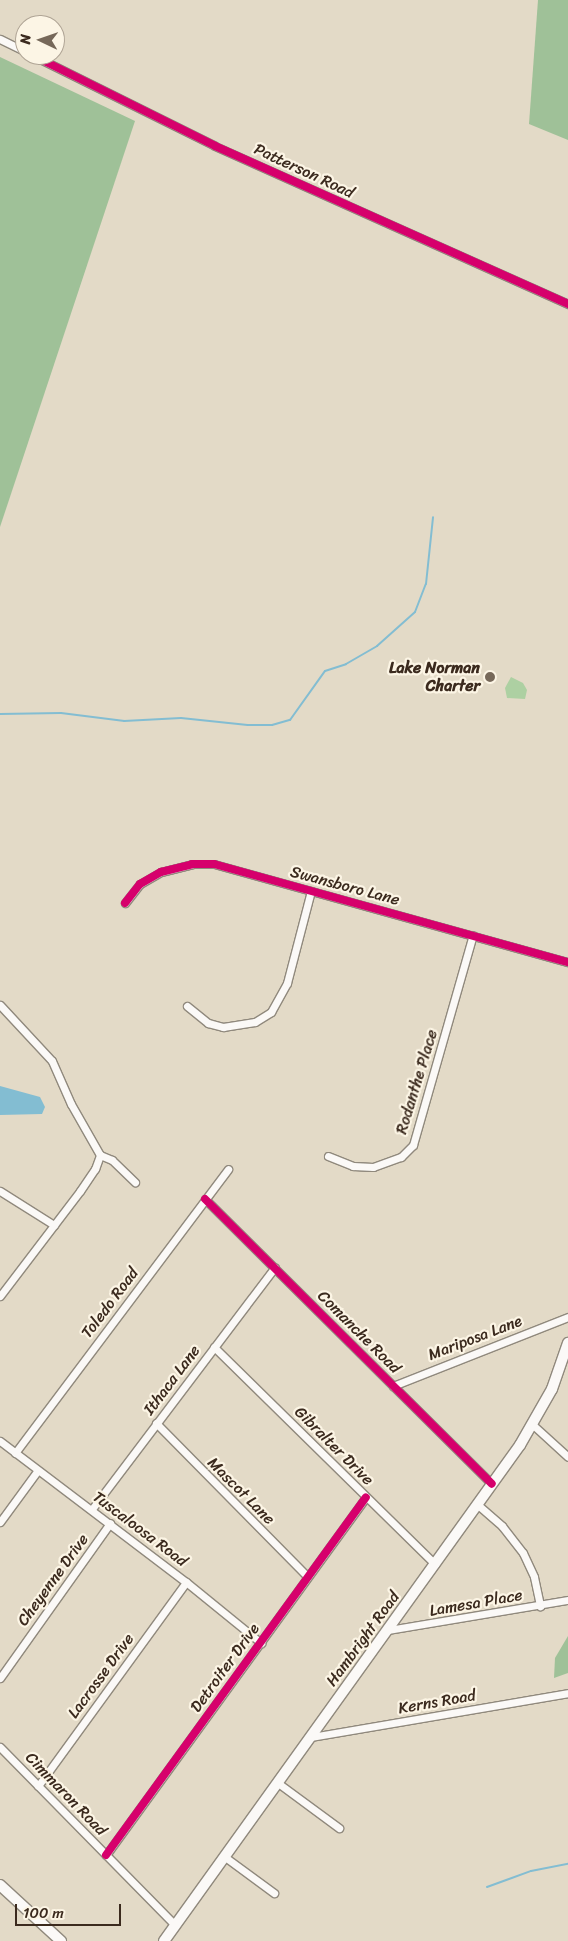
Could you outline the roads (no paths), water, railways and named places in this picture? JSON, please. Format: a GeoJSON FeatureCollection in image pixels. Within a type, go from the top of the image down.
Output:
{"type":"FeatureCollection","features":[{"type":"Feature","properties":{"kind":"main road","name":"Hambright Road"},"geometry":{"type":"LineString","coordinates":[[167,1940],[175,1925],[533,1425],[565,1360],[568,1343]]}},
{"type":"Feature","properties":{"kind":"main road"},"geometry":{"type":"LineString","coordinates":[[0,1885],[61,1941]]}},
{"type":"Feature","properties":{"kind":"street"},"geometry":{"type":"LineString","coordinates":[[0,38],[15,46]]}},
{"type":"Feature","properties":{"kind":"street","name":"Patterson Road"},"geometry":{"type":"LineString","coordinates":[[52,65],[215,146],[568,304]]}},
{"type":"Feature","properties":{"kind":"street","name":"Swansboro Lane"},"geometry":{"type":"LineString","coordinates":[[125,903],[134,889],[149,878],[170,868],[192,864],[214,864],[568,962]]}},
{"type":"Feature","properties":{"kind":"street"},"geometry":{"type":"LineString","coordinates":[[187,1006],[208,1023],[223,1027],[255,1022],[270,1012],[287,983],[311,891]]}},
{"type":"Feature","properties":{"kind":"street","name":"Rodanthe Place"},"geometry":{"type":"LineString","coordinates":[[328,1156],[347,1164],[373,1167],[401,1157],[412,1145],[473,935]]}},
{"type":"Feature","properties":{"kind":"street"},"geometry":{"type":"LineString","coordinates":[[0,1005],[52,1062],[70,1104],[100,1155],[112,1160],[135,1182]]}},
{"type":"Feature","properties":{"kind":"street"},"geometry":{"type":"LineString","coordinates":[[0,1296],[95,1169],[100,1155]]}},
{"type":"Feature","properties":{"kind":"street","name":"Toledo Road"},"geometry":{"type":"LineString","coordinates":[[15,1453],[228,1170]]}},
{"type":"Feature","properties":{"kind":"street"},"geometry":{"type":"LineString","coordinates":[[0,1191],[54,1225]]}},
{"type":"Feature","properties":{"kind":"street","name":"Comanche Road"},"geometry":{"type":"LineString","coordinates":[[206,1199],[492,1484]]}},
{"type":"Feature","properties":{"kind":"street","name":"Ithaca Lane"},"geometry":{"type":"LineString","coordinates":[[92,1509],[275,1267]]}},
{"type":"Feature","properties":{"kind":"street","name":"Mariposa Lane"},"geometry":{"type":"LineString","coordinates":[[393,1386],[568,1318]]}},
{"type":"Feature","properties":{"kind":"street","name":"Gibralter Drive"},"geometry":{"type":"LineString","coordinates":[[214,1347],[435,1564]]}},
{"type":"Feature","properties":{"kind":"street","name":"Mascot Lane"},"geometry":{"type":"LineString","coordinates":[[156,1423],[308,1577]]}},
{"type":"Feature","properties":{"kind":"street"},"geometry":{"type":"LineString","coordinates":[[533,1425],[568,1458]]}},
{"type":"Feature","properties":{"kind":"street","name":"Tuscaloosa Road"},"geometry":{"type":"LineString","coordinates":[[0,1441],[92,1509],[261,1643]]}},
{"type":"Feature","properties":{"kind":"street"},"geometry":{"type":"LineString","coordinates":[[0,1522],[38,1470]]}},
{"type":"Feature","properties":{"kind":"street","name":"Detroiter Drive"},"geometry":{"type":"LineString","coordinates":[[106,1855],[366,1497]]}},
{"type":"Feature","properties":{"kind":"street"},"geometry":{"type":"LineString","coordinates":[[478,1504],[502,1526],[523,1553],[534,1577],[540,1606]]}},
{"type":"Feature","properties":{"kind":"street","name":"Cheyenne Drive"},"geometry":{"type":"LineString","coordinates":[[0,1678],[110,1523]]}},
{"type":"Feature","properties":{"kind":"street","name":"Lacrosse Drive"},"geometry":{"type":"LineString","coordinates":[[38,1786],[186,1582]]}},
{"type":"Feature","properties":{"kind":"street","name":"Lamesa Place"},"geometry":{"type":"LineString","coordinates":[[388,1630],[568,1600]]}},
{"type":"Feature","properties":{"kind":"street","name":"Kerns Road"},"geometry":{"type":"LineString","coordinates":[[311,1737],[568,1693]]}},
{"type":"Feature","properties":{"kind":"street","name":"Cimmaron Road"},"geometry":{"type":"LineString","coordinates":[[0,1747],[175,1925]]}},
{"type":"Feature","properties":{"kind":"street"},"geometry":{"type":"LineString","coordinates":[[278,1783],[339,1828]]}},
{"type":"Feature","properties":{"kind":"street"},"geometry":{"type":"LineString","coordinates":[[225,1857],[274,1893]]}},
{"type":"Feature","properties":{"kind":"water"},"geometry":{"type":"Polygon","coordinates":[[[0,1086],[40,1097],[45,1107],[42,1114],[0,1115],[0,1086]]]}},
{"type":"Feature","properties":{"kind":"waterway"},"geometry":{"type":"LineString","coordinates":[[0,714],[61,713],[124,721],[181,718],[248,725],[272,725],[290,720],[325,671],[346,664],[377,646],[415,612],[426,584],[433,517]]}},
{"type":"Feature","properties":{"kind":"waterway"},"geometry":{"type":"LineString","coordinates":[[487,1887],[531,1871],[568,1864]]}},
{"type":"Feature","properties":{"kind":"place","name":"Lake Norman Charter"},"geometry":{"type":"Point","coordinates":[490,677]}}]}
